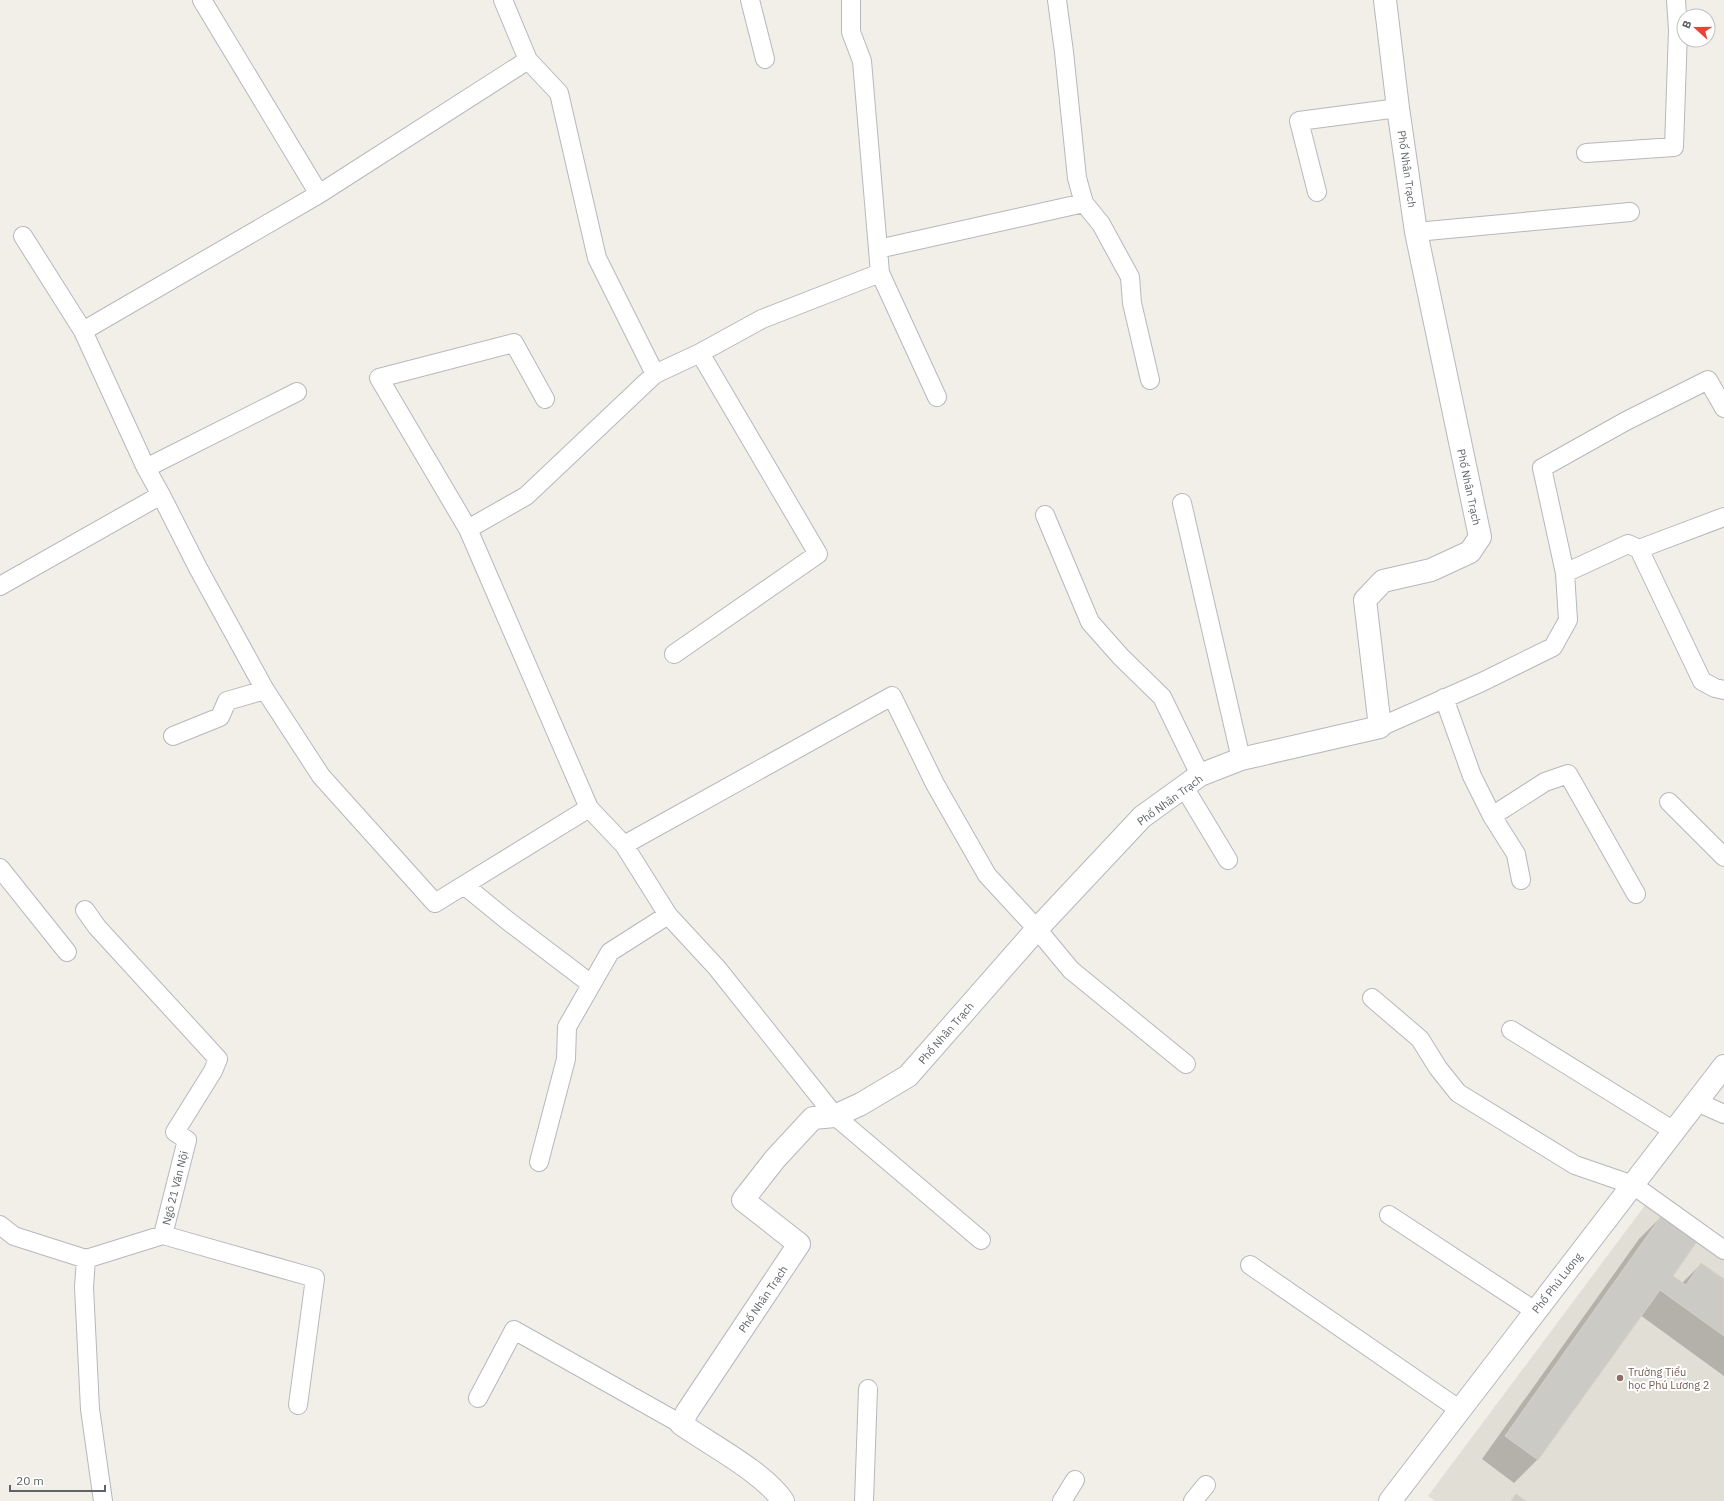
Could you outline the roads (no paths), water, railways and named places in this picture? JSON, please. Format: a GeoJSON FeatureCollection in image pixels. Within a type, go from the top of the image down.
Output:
{"type":"FeatureCollection","features":[{"type":"Feature","properties":{"kind":"street","name":"Phố Nhân Trạch"},"geometry":{"type":"LineString","coordinates":[[681,1424],[687,1412],[799,1244],[743,1200],[775,1159],[813,1118],[834,1116],[861,1104],[908,1076],[1037,929],[1142,817],[1192,781],[1241,759],[1380,727],[1365,600],[1383,581],[1431,570],[1470,552],[1480,537],[1416,232],[1398,108],[1385,0]]}},
{"type":"Feature","properties":{"kind":"street","name":"Phố Phú Lương"},"geometry":{"type":"LineString","coordinates":[[1395,1499],[1460,1410],[1724,1066]]}},
{"type":"Feature","properties":{"kind":"street"},"geometry":{"type":"LineString","coordinates":[[681,1424],[732,1458],[776,1491],[783,1501]]}},
{"type":"Feature","properties":{"kind":"lane"},"geometry":{"type":"LineString","coordinates":[[202,0],[319,194]]}},
{"type":"Feature","properties":{"kind":"lane"},"geometry":{"type":"LineString","coordinates":[[503,0],[528,60],[559,93],[597,258],[655,374]]}},
{"type":"Feature","properties":{"kind":"lane"},"geometry":{"type":"LineString","coordinates":[[750,0],[765,59]]}},
{"type":"Feature","properties":{"kind":"lane"},"geometry":{"type":"LineString","coordinates":[[851,0],[851,32],[862,61],[880,273],[937,397]]}},
{"type":"Feature","properties":{"kind":"lane"},"geometry":{"type":"LineString","coordinates":[[1057,0],[1077,178],[1084,203],[1101,224],[1130,277],[1132,303],[1150,380]]}},
{"type":"Feature","properties":{"kind":"lane"},"geometry":{"type":"LineString","coordinates":[[1586,154],[1674,147],[1678,30],[1676,0]]}},
{"type":"Feature","properties":{"kind":"lane"},"geometry":{"type":"LineString","coordinates":[[83,331],[319,194],[528,60]]}},
{"type":"Feature","properties":{"kind":"lane"},"geometry":{"type":"LineString","coordinates":[[1317,192],[1299,121],[1398,108]]}},
{"type":"Feature","properties":{"kind":"lane"},"geometry":{"type":"LineString","coordinates":[[878,250],[1084,203]]}},
{"type":"Feature","properties":{"kind":"lane"},"geometry":{"type":"LineString","coordinates":[[1416,232],[1630,212]]}},
{"type":"Feature","properties":{"kind":"lane"},"geometry":{"type":"LineString","coordinates":[[23,236],[83,331],[146,468],[198,568],[265,690],[321,776],[435,903],[589,808]]}},
{"type":"Feature","properties":{"kind":"lane"},"geometry":{"type":"LineString","coordinates":[[468,529],[526,496],[655,374],[700,353],[762,319],[880,273]]}},
{"type":"Feature","properties":{"kind":"lane"},"geometry":{"type":"LineString","coordinates":[[545,399],[514,343],[379,378],[468,529],[589,808],[624,845],[668,915],[717,968],[834,1116],[982,1240]]}},
{"type":"Feature","properties":{"kind":"lane"},"geometry":{"type":"LineString","coordinates":[[674,654],[818,554],[700,353]]}},
{"type":"Feature","properties":{"kind":"lane"},"geometry":{"type":"LineString","coordinates":[[1380,727],[1553,647],[1568,620],[1565,573],[1542,468],[1626,421],[1708,380],[1724,408]]}},
{"type":"Feature","properties":{"kind":"lane"},"geometry":{"type":"LineString","coordinates":[[146,468],[297,392]]}},
{"type":"Feature","properties":{"kind":"lane"},"geometry":{"type":"LineString","coordinates":[[0,586],[161,495]]}},
{"type":"Feature","properties":{"kind":"lane"},"geometry":{"type":"LineString","coordinates":[[1182,503],[1241,759]]}},
{"type":"Feature","properties":{"kind":"lane"},"geometry":{"type":"LineString","coordinates":[[1045,516],[1090,622],[1121,657],[1162,697],[1192,781],[1228,860]]}},
{"type":"Feature","properties":{"kind":"lane"},"geometry":{"type":"LineString","coordinates":[[1639,549],[1724,517]]}},
{"type":"Feature","properties":{"kind":"lane"},"geometry":{"type":"LineString","coordinates":[[1565,573],[1628,544],[1639,549],[1702,681],[1715,688],[1724,690]]}},
{"type":"Feature","properties":{"kind":"lane"},"geometry":{"type":"LineString","coordinates":[[173,736],[220,718],[226,701],[265,690]]}},
{"type":"Feature","properties":{"kind":"lane"},"geometry":{"type":"LineString","coordinates":[[624,845],[892,696],[935,784],[987,876],[1037,929],[1071,970],[1186,1064]]}},
{"type":"Feature","properties":{"kind":"lane"},"geometry":{"type":"LineString","coordinates":[[1444,698],[1472,776],[1492,816],[1516,854],[1521,880]]}},
{"type":"Feature","properties":{"kind":"lane"},"geometry":{"type":"LineString","coordinates":[[1492,816],[1545,782],[1568,774],[1636,894]]}},
{"type":"Feature","properties":{"kind":"lane"},"geometry":{"type":"LineString","coordinates":[[1669,802],[1724,857]]}},
{"type":"Feature","properties":{"kind":"lane"},"geometry":{"type":"LineString","coordinates":[[0,868],[67,952]]}},
{"type":"Feature","properties":{"kind":"lane"},"geometry":{"type":"LineString","coordinates":[[464,885],[508,921],[592,984]]}},
{"type":"Feature","properties":{"kind":"lane","name":"Ngõ 21 Văn Nội"},"geometry":{"type":"LineString","coordinates":[[85,910],[97,927],[218,1059],[213,1071],[175,1132],[187,1140],[163,1235],[86,1259]]}},
{"type":"Feature","properties":{"kind":"lane"},"geometry":{"type":"LineString","coordinates":[[539,1162],[566,1059],[567,1027],[610,952],[668,915]]}},
{"type":"Feature","properties":{"kind":"lane"},"geometry":{"type":"LineString","coordinates":[[1372,998],[1420,1039],[1438,1068],[1458,1093],[1575,1165],[1633,1185],[1724,1250]]}},
{"type":"Feature","properties":{"kind":"lane"},"geometry":{"type":"LineString","coordinates":[[1511,1030],[1674,1131]]}},
{"type":"Feature","properties":{"kind":"lane"},"geometry":{"type":"LineString","coordinates":[[1697,1102],[1724,1114]]}},
{"type":"Feature","properties":{"kind":"lane"},"geometry":{"type":"LineString","coordinates":[[1389,1215],[1535,1312]]}},
{"type":"Feature","properties":{"kind":"lane"},"geometry":{"type":"LineString","coordinates":[[0,1226],[14,1236],[86,1259],[84,1287],[90,1409],[103,1501]]}},
{"type":"Feature","properties":{"kind":"lane"},"geometry":{"type":"LineString","coordinates":[[163,1235],[315,1278],[298,1406]]}},
{"type":"Feature","properties":{"kind":"lane"},"geometry":{"type":"LineString","coordinates":[[1250,1265],[1460,1410]]}},
{"type":"Feature","properties":{"kind":"lane"},"geometry":{"type":"LineString","coordinates":[[478,1398],[514,1330],[681,1424]]}},
{"type":"Feature","properties":{"kind":"lane"},"geometry":{"type":"LineString","coordinates":[[864,1501],[868,1388]]}},
{"type":"Feature","properties":{"kind":"lane"},"geometry":{"type":"LineString","coordinates":[[1062,1501],[1075,1480]]}},
{"type":"Feature","properties":{"kind":"lane"},"geometry":{"type":"LineString","coordinates":[[1192,1501],[1206,1485]]}},
{"type":"Feature","properties":{"kind":"place","name":"Trường Tiểu học Phú Lương 2"},"geometry":{"type":"Point","coordinates":[1620,1378]}}]}
